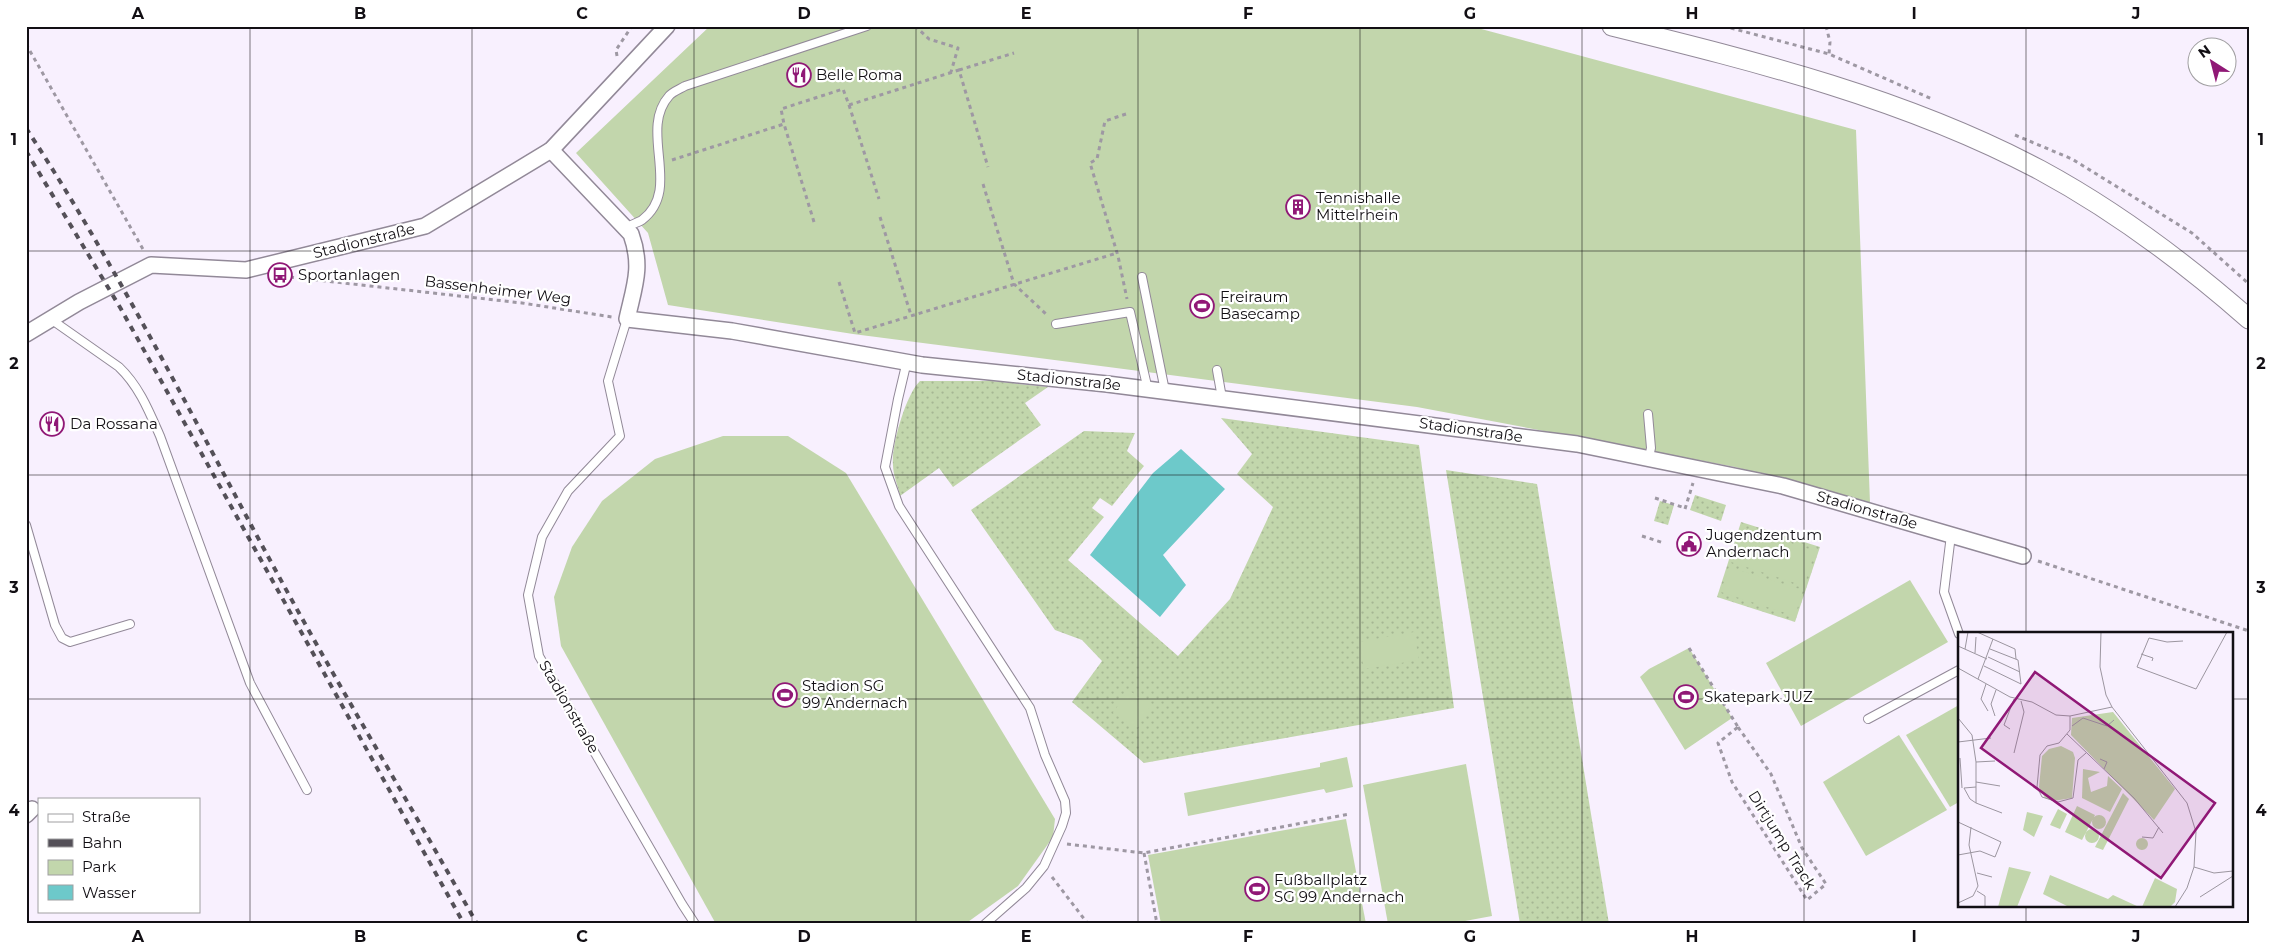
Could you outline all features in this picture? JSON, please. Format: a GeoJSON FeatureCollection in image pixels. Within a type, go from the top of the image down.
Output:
{"type":"FeatureCollection","features":[{"type":"Feature","properties":{"kind":"street","name":"Stadionstraße"},"geometry":{"type":"LineString","coordinates":[[151,265],[246,270],[426,226],[551,150],[667,26]]}},
{"type":"Feature","properties":{"kind":"street"},"geometry":{"type":"LineString","coordinates":[[1612,26],[1810,79],[1901,108],[1995,148],[2040,170],[2129,224],[2212,286],[2249,319]]}},
{"type":"Feature","properties":{"kind":"street","name":"Stadionstraße"},"geometry":{"type":"LineString","coordinates":[[551,150],[631,234],[636,247],[638,268],[627,319],[732,332],[908,361],[922,365],[1222,398],[1577,444],[1649,457],[1682,459],[1696,467],[1783,486],[2023,556]]}},
{"type":"Feature","properties":{"kind":"street"},"geometry":{"type":"LineString","coordinates":[[26,334],[80,302],[151,265]]}},
{"type":"Feature","properties":{"kind":"lane"},"geometry":{"type":"LineString","coordinates":[[624,228],[642,220],[650,212],[658,199],[660,164],[657,125],[661,109],[669,96],[685,86],[867,26]]}},
{"type":"Feature","properties":{"kind":"lane"},"geometry":{"type":"LineString","coordinates":[[1142,277],[1165,392]]}},
{"type":"Feature","properties":{"kind":"lane"},"geometry":{"type":"LineString","coordinates":[[1056,324],[1130,312],[1148,390]]}},
{"type":"Feature","properties":{"kind":"lane","name":"Stadionstraße"},"geometry":{"type":"LineString","coordinates":[[627,319],[608,381],[620,436],[568,491],[542,538],[528,595],[539,656],[695,924]]}},
{"type":"Feature","properties":{"kind":"lane"},"geometry":{"type":"LineString","coordinates":[[52,320],[119,367],[128,376],[142,398],[170,462],[250,683],[307,790]]}},
{"type":"Feature","properties":{"kind":"lane"},"geometry":{"type":"LineString","coordinates":[[908,361],[898,398],[885,466],[899,506],[1030,708],[1046,755],[1066,801],[1066,813],[1057,842],[1044,866],[1026,888],[985,924]]}},
{"type":"Feature","properties":{"kind":"lane"},"geometry":{"type":"LineString","coordinates":[[1217,370],[1222,398]]}},
{"type":"Feature","properties":{"kind":"lane"},"geometry":{"type":"LineString","coordinates":[[1648,414],[1651,448],[1649,457]]}},
{"type":"Feature","properties":{"kind":"lane"},"geometry":{"type":"LineString","coordinates":[[26,525],[55,625],[62,638],[70,642],[130,624]]}},
{"type":"Feature","properties":{"kind":"lane"},"geometry":{"type":"LineString","coordinates":[[1951,534],[1944,592],[1958,632]]}},
{"type":"Feature","properties":{"kind":"lane"},"geometry":{"type":"LineString","coordinates":[[1868,719],[1958,671]]}},
{"type":"Feature","properties":{"kind":"path"},"geometry":{"type":"LineString","coordinates":[[915,26],[929,39],[958,48],[951,73]]}},
{"type":"Feature","properties":{"kind":"path"},"geometry":{"type":"LineString","coordinates":[[1826,26],[1830,42],[1829,54]]}},
{"type":"Feature","properties":{"kind":"path"},"geometry":{"type":"LineString","coordinates":[[26,44],[151,265]]}},
{"type":"Feature","properties":{"kind":"path"},"geometry":{"type":"LineString","coordinates":[[849,105],[1014,52]]}},
{"type":"Feature","properties":{"kind":"path"},"geometry":{"type":"LineString","coordinates":[[958,70],[988,166]]}},
{"type":"Feature","properties":{"kind":"path"},"geometry":{"type":"LineString","coordinates":[[814,222],[781,109],[843,89],[879,200]]}},
{"type":"Feature","properties":{"kind":"path"},"geometry":{"type":"LineString","coordinates":[[1126,114],[1105,121],[1097,159],[1090,163],[1117,253],[1130,312]]}},
{"type":"Feature","properties":{"kind":"path"},"geometry":{"type":"LineString","coordinates":[[660,164],[784,124]]}},
{"type":"Feature","properties":{"kind":"path"},"geometry":{"type":"LineString","coordinates":[[983,184],[1014,284],[1056,324]]}},
{"type":"Feature","properties":{"kind":"path"},"geometry":{"type":"LineString","coordinates":[[880,217],[911,315]]}},
{"type":"Feature","properties":{"kind":"path"},"geometry":{"type":"LineString","coordinates":[[839,282],[855,332],[1117,253]]}},
{"type":"Feature","properties":{"kind":"path","name":"Bassenheimer Weg"},"geometry":{"type":"LineString","coordinates":[[286,276],[522,303],[627,319]]}},
{"type":"Feature","properties":{"kind":"path"},"geometry":{"type":"LineString","coordinates":[[1654,498],[1685,509],[1693,485],[1696,467]]}},
{"type":"Feature","properties":{"kind":"path"},"geometry":{"type":"LineString","coordinates":[[1642,536],[1664,543]]}},
{"type":"Feature","properties":{"kind":"path"},"geometry":{"type":"LineString","coordinates":[[2023,556],[2249,631]]}},
{"type":"Feature","properties":{"kind":"path"},"geometry":{"type":"LineString","coordinates":[[1689,648],[1738,727]]}},
{"type":"Feature","properties":{"kind":"path","name":"Dirtjump Track"},"geometry":{"type":"LineString","coordinates":[[1738,727],[1772,774],[1802,848],[1826,884],[1807,900],[1732,782],[1718,743],[1738,727]]}},
{"type":"Feature","properties":{"kind":"path"},"geometry":{"type":"LineString","coordinates":[[1057,842],[1144,853],[1350,814]]}},
{"type":"Feature","properties":{"kind":"path"},"geometry":{"type":"LineString","coordinates":[[1144,853],[1157,924]]}},
{"type":"Feature","properties":{"kind":"path"},"geometry":{"type":"LineString","coordinates":[[1044,866],[1088,924]]}},
{"type":"Feature","properties":{"kind":"green space"},"geometry":{"type":"Polygon","coordinates":[[[710,26],[1470,26],[1856,130],[1870,503],[1735,467],[1417,407],[853,334],[668,305],[648,233],[576,153],[710,26]]]}},
{"type":"Feature","properties":{"kind":"green space"},"geometry":{"type":"Polygon","coordinates":[[[920,381],[991,381],[1048,387],[1025,403],[1041,425],[953,487],[939,468],[900,496],[893,469],[894,446],[905,408],[920,381]]]}},
{"type":"Feature","properties":{"kind":"green space"},"geometry":{"type":"Polygon","coordinates":[[[1221,418],[1419,445],[1454,708],[1144,763],[1072,702],[1102,661],[1082,640],[1055,630],[971,510],[1084,431],[1135,433],[1127,451],[1144,466],[1112,506],[1100,498],[1092,508],[1104,517],[1068,560],[1178,656],[1230,599],[1273,507],[1237,474],[1252,454],[1221,418]]]}},
{"type":"Feature","properties":{"kind":"green space","name":"Stadion SG 99 Andernach"},"geometry":{"type":"Polygon","coordinates":[[[723,436],[788,436],[846,473],[1055,819],[1053,837],[1018,886],[965,924],[716,924],[561,646],[554,597],[572,547],[602,501],[655,459],[723,436]]]}},
{"type":"Feature","properties":{"kind":"green space"},"geometry":{"type":"Polygon","coordinates":[[[1446,470],[1537,484],[1609,924],[1520,924],[1446,470]]]}},
{"type":"Feature","properties":{"kind":"green space"},"geometry":{"type":"Polygon","coordinates":[[[1695,495],[1726,505],[1721,521],[1690,510],[1695,495]]]}},
{"type":"Feature","properties":{"kind":"green space"},"geometry":{"type":"Polygon","coordinates":[[[1660,501],[1674,505],[1668,525],[1654,521],[1660,501]]]}},
{"type":"Feature","properties":{"kind":"green space"},"geometry":{"type":"Polygon","coordinates":[[[1741,522],[1820,547],[1795,622],[1717,597],[1741,522]]]}},
{"type":"Feature","properties":{"kind":"green space"},"geometry":{"type":"Polygon","coordinates":[[[1742,528],[1815,551],[1804,586],[1731,562],[1742,528]]]}},
{"type":"Feature","properties":{"kind":"green space"},"geometry":{"type":"Polygon","coordinates":[[[1729,567],[1803,590],[1795,616],[1721,592],[1729,567]]]}},
{"type":"Feature","properties":{"kind":"green space"},"geometry":{"type":"Polygon","coordinates":[[[1910,580],[1948,642],[1801,726],[1766,663],[1910,580]]]}},
{"type":"Feature","properties":{"kind":"green space"},"geometry":{"type":"Polygon","coordinates":[[[1414,632],[1419,660],[1364,669],[1359,642],[1414,632]]]}},
{"type":"Feature","properties":{"kind":"green space","name":"Skatepark JUZ"},"geometry":{"type":"Polygon","coordinates":[[[1689,648],[1732,718],[1685,750],[1640,677],[1649,669],[1689,648]]]}},
{"type":"Feature","properties":{"kind":"green space"},"geometry":{"type":"Polygon","coordinates":[[[1128,690],[1151,705],[1137,728],[1113,713],[1128,690]]]}},
{"type":"Feature","properties":{"kind":"green space"},"geometry":{"type":"Polygon","coordinates":[[[1958,706],[1958,803],[1950,807],[1906,735],[1958,706]]]}},
{"type":"Feature","properties":{"kind":"green space"},"geometry":{"type":"Polygon","coordinates":[[[1899,735],[1947,810],[1866,856],[1823,782],[1899,735]]]}},
{"type":"Feature","properties":{"kind":"green space"},"geometry":{"type":"Polygon","coordinates":[[[1347,757],[1353,787],[1326,793],[1324,789],[1188,816],[1184,793],[1320,767],[1320,763],[1347,757]]]}},
{"type":"Feature","properties":{"kind":"green space"},"geometry":{"type":"Polygon","coordinates":[[[1466,764],[1492,916],[1449,924],[1388,924],[1363,785],[1466,764]]]}},
{"type":"Feature","properties":{"kind":"green space","name":"Fußballplatz SG 99 Andernach"},"geometry":{"type":"Polygon","coordinates":[[[1346,819],[1366,924],[1161,924],[1148,855],[1346,819]]]}},
{"type":"Feature","properties":{"kind":"water"},"geometry":{"type":"Polygon","coordinates":[[[1181,449],[1225,489],[1163,555],[1186,585],[1160,617],[1090,555],[1153,473],[1181,449]]]}},
{"type":"Feature","properties":{"kind":"railway"},"geometry":{"type":"LineString","coordinates":[[26,128],[99,246],[299,613],[477,924]]}},
{"type":"Feature","properties":{"kind":"railway"},"geometry":{"type":"LineString","coordinates":[[26,151],[121,309],[464,924]]}},
{"type":"Feature","properties":{"kind":"place","name":"Belle Roma"},"geometry":{"type":"Point","coordinates":[799,75]}},
{"type":"Feature","properties":{"kind":"place","name":"Tennishalle Mittelrhein"},"geometry":{"type":"Point","coordinates":[1298,207]}},
{"type":"Feature","properties":{"kind":"place","name":"Sportanlagen"},"geometry":{"type":"Point","coordinates":[280,275]}},
{"type":"Feature","properties":{"kind":"place","name":"Freiraum Basecamp"},"geometry":{"type":"Point","coordinates":[1202,306]}},
{"type":"Feature","properties":{"kind":"place","name":"Da Rossana"},"geometry":{"type":"Point","coordinates":[52,424]}},
{"type":"Feature","properties":{"kind":"place","name":"Jugendzentum Andernach"},"geometry":{"type":"Point","coordinates":[1689,544]}},
{"type":"Feature","properties":{"kind":"place","name":"Stadion SG 99 Andernach"},"geometry":{"type":"Point","coordinates":[785,695]}},
{"type":"Feature","properties":{"kind":"place","name":"Skatepark JUZ"},"geometry":{"type":"Point","coordinates":[1686,697]}},
{"type":"Feature","properties":{"kind":"place","name":"Fußballplatz SG 99 Andernach"},"geometry":{"type":"Point","coordinates":[1257,889]}}]}
